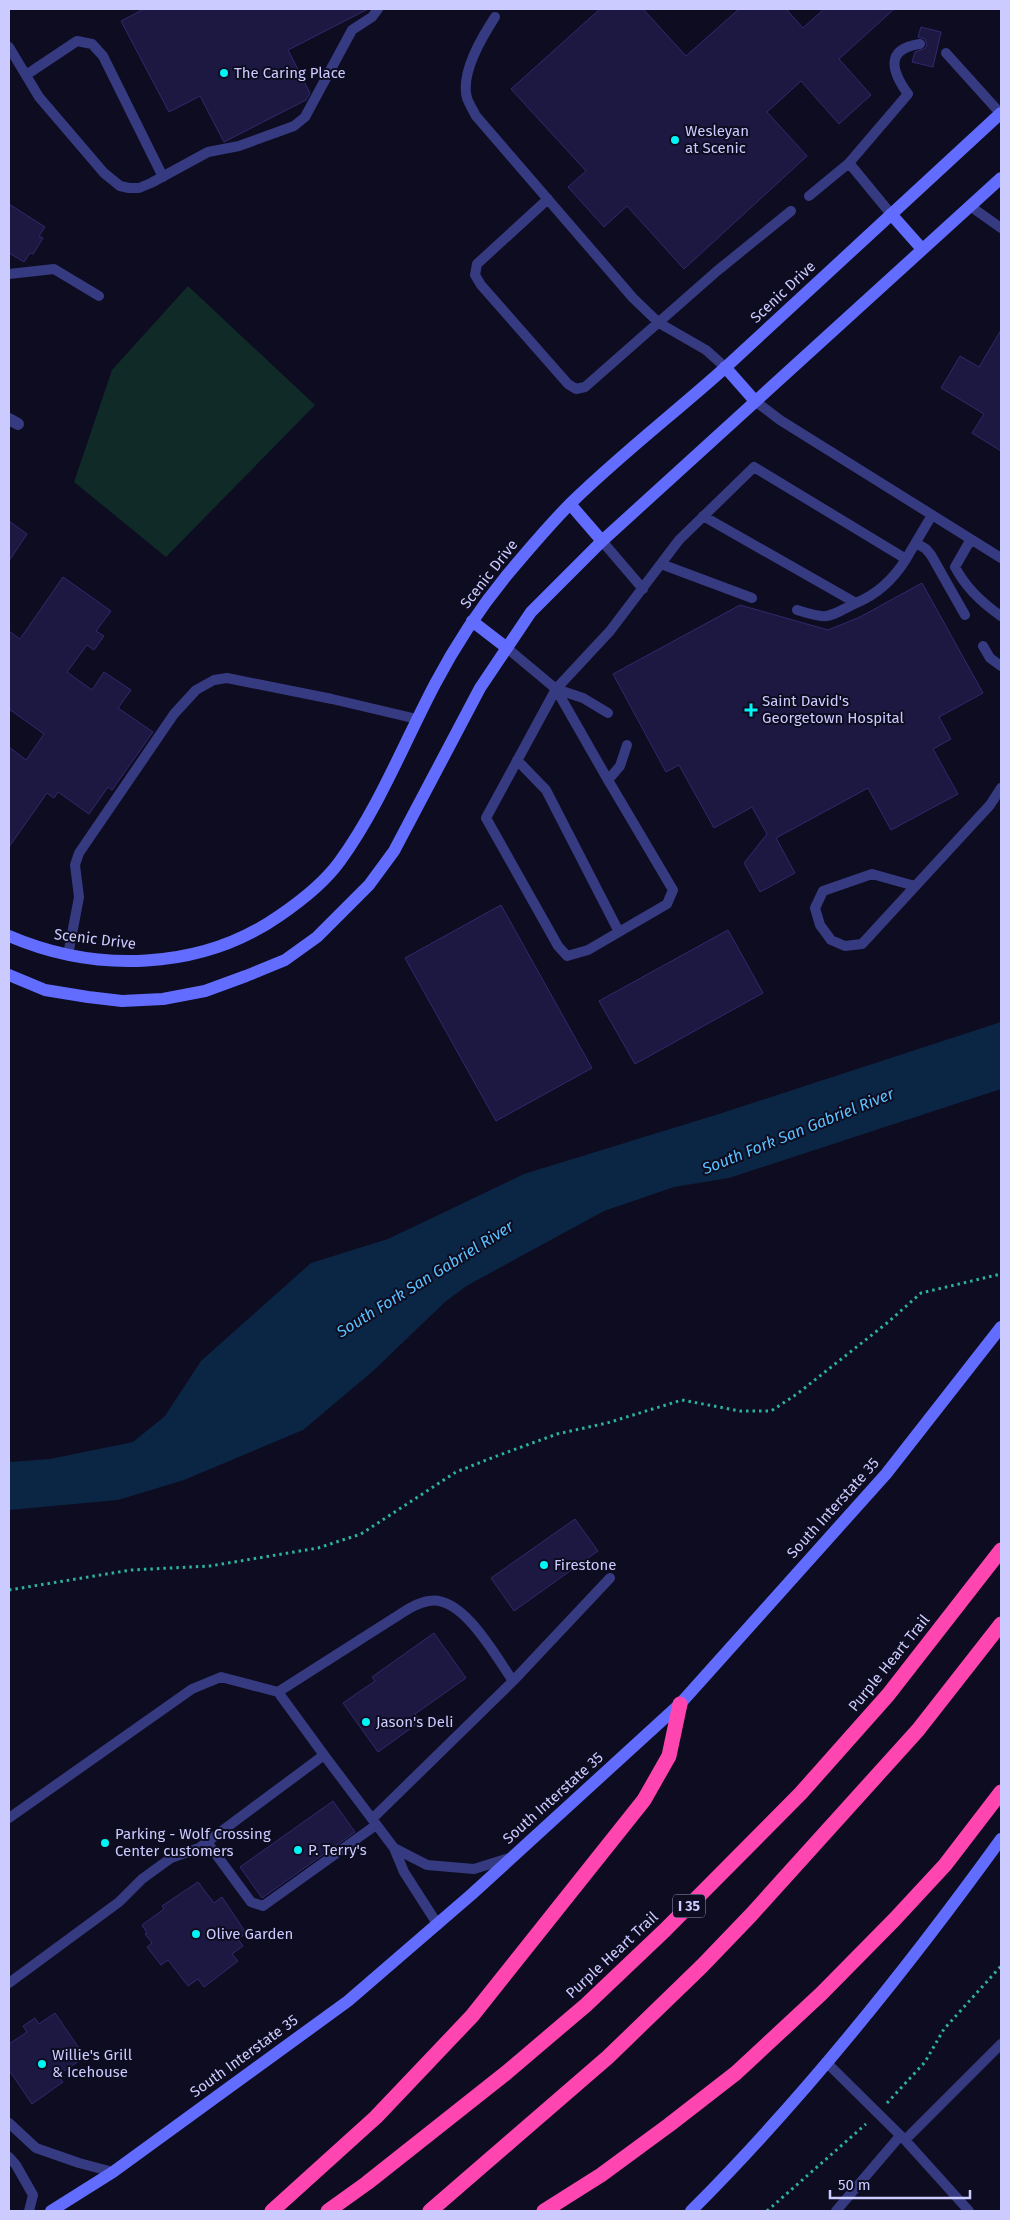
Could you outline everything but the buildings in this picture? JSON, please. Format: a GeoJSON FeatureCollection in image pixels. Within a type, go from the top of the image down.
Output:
{"type":"FeatureCollection","features":[{"type":"Feature","properties":{"kind":"highway","name":"Purple Heart Trail"},"geometry":{"type":"LineString","coordinates":[[328,2211],[506,2073],[586,2005],[665,1930],[801,1793],[888,1695],[1001,1550]]}},
{"type":"Feature","properties":{"kind":"highway"},"geometry":{"type":"LineString","coordinates":[[430,2211],[608,2057],[708,1960],[810,1852],[918,1730],[1001,1624]]}},
{"type":"Feature","properties":{"kind":"highway"},"geometry":{"type":"LineString","coordinates":[[272,2211],[376,2117],[472,2016],[644,1800],[669,1756],[680,1704]]}},
{"type":"Feature","properties":{"kind":"highway"},"geometry":{"type":"LineString","coordinates":[[544,2211],[601,2175],[670,2126],[736,2073],[800,2014],[894,1920],[939,1872],[1001,1792]]}},
{"type":"Feature","properties":{"kind":"street","name":"Scenic Drive"},"geometry":{"type":"LineString","coordinates":[[9,936],[34,947],[68,955],[144,962],[175,958],[214,948],[247,936],[279,916],[313,889],[339,862],[367,817],[437,680],[472,621],[535,542],[570,504],[725,367],[1001,114]]}},
{"type":"Feature","properties":{"kind":"street"},"geometry":{"type":"LineString","coordinates":[[9,975],[45,990],[88,997],[122,1001],[162,999],[205,991],[285,960],[317,937],[369,885],[394,850],[480,688],[531,612],[602,541],[1001,178]]}},
{"type":"Feature","properties":{"kind":"street"},"geometry":{"type":"LineString","coordinates":[[891,214],[922,249]]}},
{"type":"Feature","properties":{"kind":"street"},"geometry":{"type":"LineString","coordinates":[[725,367],[755,401]]}},
{"type":"Feature","properties":{"kind":"street"},"geometry":{"type":"LineString","coordinates":[[570,504],[602,541]]}},
{"type":"Feature","properties":{"kind":"street"},"geometry":{"type":"LineString","coordinates":[[472,621],[507,648]]}},
{"type":"Feature","properties":{"kind":"street","name":"South Interstate 35"},"geometry":{"type":"LineString","coordinates":[[56,2209],[113,2172],[348,2001],[438,1925],[680,1704],[886,1474],[1001,1327]]}},
{"type":"Feature","properties":{"kind":"street"},"geometry":{"type":"LineString","coordinates":[[691,2211],[730,2172],[826,2062],[892,1982],[1001,1839]]}},
{"type":"Feature","properties":{"kind":"lane"},"geometry":{"type":"LineString","coordinates":[[9,47],[39,96],[112,180],[120,186],[139,188],[208,152],[239,146],[294,126],[305,117],[352,30],[372,17],[378,9]]}},
{"type":"Feature","properties":{"kind":"lane"},"geometry":{"type":"LineString","coordinates":[[495,17],[481,39],[467,76],[467,98],[476,116],[633,298],[659,323],[706,350],[725,367]]}},
{"type":"Feature","properties":{"kind":"lane"},"geometry":{"type":"LineString","coordinates":[[26,75],[77,41],[92,44],[103,56],[163,177]]}},
{"type":"Feature","properties":{"kind":"lane"},"geometry":{"type":"LineString","coordinates":[[809,196],[849,163],[908,94],[895,74],[893,63],[899,53],[908,46],[920,44]]}},
{"type":"Feature","properties":{"kind":"lane"},"geometry":{"type":"LineString","coordinates":[[946,53],[1001,114]]}},
{"type":"Feature","properties":{"kind":"lane"},"geometry":{"type":"LineString","coordinates":[[849,163],[891,214]]}},
{"type":"Feature","properties":{"kind":"lane"},"geometry":{"type":"LineString","coordinates":[[548,199],[477,264],[475,275],[481,285],[562,377],[576,389],[585,387],[716,271],[791,212]]}},
{"type":"Feature","properties":{"kind":"lane"},"geometry":{"type":"LineString","coordinates":[[970,206],[1001,228]]}},
{"type":"Feature","properties":{"kind":"lane"},"geometry":{"type":"LineString","coordinates":[[9,274],[54,269],[99,296]]}},
{"type":"Feature","properties":{"kind":"lane"},"geometry":{"type":"LineString","coordinates":[[755,401],[780,420],[1001,558]]}},
{"type":"Feature","properties":{"kind":"lane"},"geometry":{"type":"LineString","coordinates":[[507,648],[556,689],[673,890],[666,904],[588,950],[567,956],[558,946],[486,818],[556,689],[610,631],[679,540],[754,467],[906,559]]}},
{"type":"Feature","properties":{"kind":"lane"},"geometry":{"type":"LineString","coordinates":[[797,610],[822,618],[870,597],[895,577],[932,515]]}},
{"type":"Feature","properties":{"kind":"lane"},"geometry":{"type":"LineString","coordinates":[[703,516],[856,603]]}},
{"type":"Feature","properties":{"kind":"lane"},"geometry":{"type":"LineString","coordinates":[[971,539],[955,567],[966,585],[978,598],[1001,616]]}},
{"type":"Feature","properties":{"kind":"lane"},"geometry":{"type":"LineString","coordinates":[[602,541],[643,589]]}},
{"type":"Feature","properties":{"kind":"lane"},"geometry":{"type":"LineString","coordinates":[[916,543],[926,549],[931,555],[965,615]]}},
{"type":"Feature","properties":{"kind":"lane"},"geometry":{"type":"LineString","coordinates":[[661,564],[752,598]]}},
{"type":"Feature","properties":{"kind":"lane"},"geometry":{"type":"LineString","coordinates":[[983,646],[990,658],[1001,666]]}},
{"type":"Feature","properties":{"kind":"lane"},"geometry":{"type":"LineString","coordinates":[[68,955],[79,897],[76,866],[79,853],[174,714],[196,690],[214,680],[227,678],[332,699],[417,719]]}},
{"type":"Feature","properties":{"kind":"lane"},"geometry":{"type":"LineString","coordinates":[[556,689],[583,698],[608,713]]}},
{"type":"Feature","properties":{"kind":"lane"},"geometry":{"type":"LineString","coordinates":[[608,780],[620,766],[627,745]]}},
{"type":"Feature","properties":{"kind":"lane"},"geometry":{"type":"LineString","coordinates":[[517,760],[546,790],[619,932]]}},
{"type":"Feature","properties":{"kind":"lane"},"geometry":{"type":"LineString","coordinates":[[915,886],[872,874],[823,892],[816,908],[820,925],[831,940],[845,946],[862,944],[990,805],[1001,788]]}},
{"type":"Feature","properties":{"kind":"lane"},"geometry":{"type":"LineString","coordinates":[[207,1842],[251,1902],[263,1906],[374,1822],[513,1681],[610,1578]]}},
{"type":"Feature","properties":{"kind":"lane"},"geometry":{"type":"LineString","coordinates":[[278,1692],[413,1606],[430,1601],[450,1603],[466,1616],[513,1681]]}},
{"type":"Feature","properties":{"kind":"lane"},"geometry":{"type":"LineString","coordinates":[[9,1818],[192,1689],[221,1677],[278,1692],[394,1848],[404,1872],[438,1925]]}},
{"type":"Feature","properties":{"kind":"lane"},"geometry":{"type":"LineString","coordinates":[[9,1983],[119,1902],[142,1879],[171,1858],[199,1848],[324,1755]]}},
{"type":"Feature","properties":{"kind":"lane"},"geometry":{"type":"LineString","coordinates":[[394,1848],[427,1865],[474,1869],[515,1856]]}},
{"type":"Feature","properties":{"kind":"lane"},"geometry":{"type":"LineString","coordinates":[[836,2211],[902,2138],[1001,2044]]}},
{"type":"Feature","properties":{"kind":"lane"},"geometry":{"type":"LineString","coordinates":[[826,2062],[902,2138],[969,2211]]}},
{"type":"Feature","properties":{"kind":"lane"},"geometry":{"type":"LineString","coordinates":[[9,2123],[36,2148],[79,2163],[113,2172]]}},
{"type":"Feature","properties":{"kind":"lane"},"geometry":{"type":"LineString","coordinates":[[9,2157],[16,2165],[33,2195],[29,2211]]}},
{"type":"Feature","properties":{"kind":"path"},"geometry":{"type":"LineString","coordinates":[[9,1590],[131,1570],[210,1566],[318,1548],[361,1534],[456,1472],[556,1434],[607,1423],[682,1400],[740,1411],[770,1411],[797,1394],[887,1323],[921,1293],[1001,1274]]}},
{"type":"Feature","properties":{"kind":"path"},"geometry":{"type":"LineString","coordinates":[[886,2104],[925,2062],[944,2029],[1001,1966]]}},
{"type":"Feature","properties":{"kind":"path"},"geometry":{"type":"LineString","coordinates":[[767,2211],[866,2124]]}},
{"type":"Feature","properties":{"kind":"green space"},"geometry":{"type":"Polygon","coordinates":[[[188,286],[315,405],[166,557],[74,482],[112,370],[188,286]]]}},
{"type":"Feature","properties":{"kind":"water","name":"South Fork San Gabriel River"},"geometry":{"type":"Polygon","coordinates":[[[1001,1022],[1001,1089],[729,1178],[674,1187],[604,1211],[468,1285],[446,1301],[373,1371],[303,1430],[184,1480],[118,1500],[9,1510],[9,1462],[50,1459],[133,1442],[165,1416],[201,1361],[311,1263],[388,1239],[524,1174],[722,1113],[1001,1022]]]}},
{"type":"Feature","properties":{"kind":"place","name":"The Caring Place"},"geometry":{"type":"Point","coordinates":[224,73]}},
{"type":"Feature","properties":{"kind":"place","name":"Wesleyan at Scenic"},"geometry":{"type":"Point","coordinates":[675,140]}},
{"type":"Feature","properties":{"kind":"place","name":"Saint David's Georgetown Hospital"},"geometry":{"type":"Point","coordinates":[751,710]}},
{"type":"Feature","properties":{"kind":"place","name":"Firestone"},"geometry":{"type":"Point","coordinates":[544,1565]}},
{"type":"Feature","properties":{"kind":"place","name":"Jason's Deli"},"geometry":{"type":"Point","coordinates":[366,1722]}},
{"type":"Feature","properties":{"kind":"place","name":"Parking - Wolf Crossing Center customers"},"geometry":{"type":"Point","coordinates":[105,1843]}},
{"type":"Feature","properties":{"kind":"place","name":"P. Terry's"},"geometry":{"type":"Point","coordinates":[298,1850]}},
{"type":"Feature","properties":{"kind":"place","name":"Olive Garden"},"geometry":{"type":"Point","coordinates":[196,1934]}},
{"type":"Feature","properties":{"kind":"place","name":"Willie's Grill & Icehouse"},"geometry":{"type":"Point","coordinates":[42,2064]}}]}
